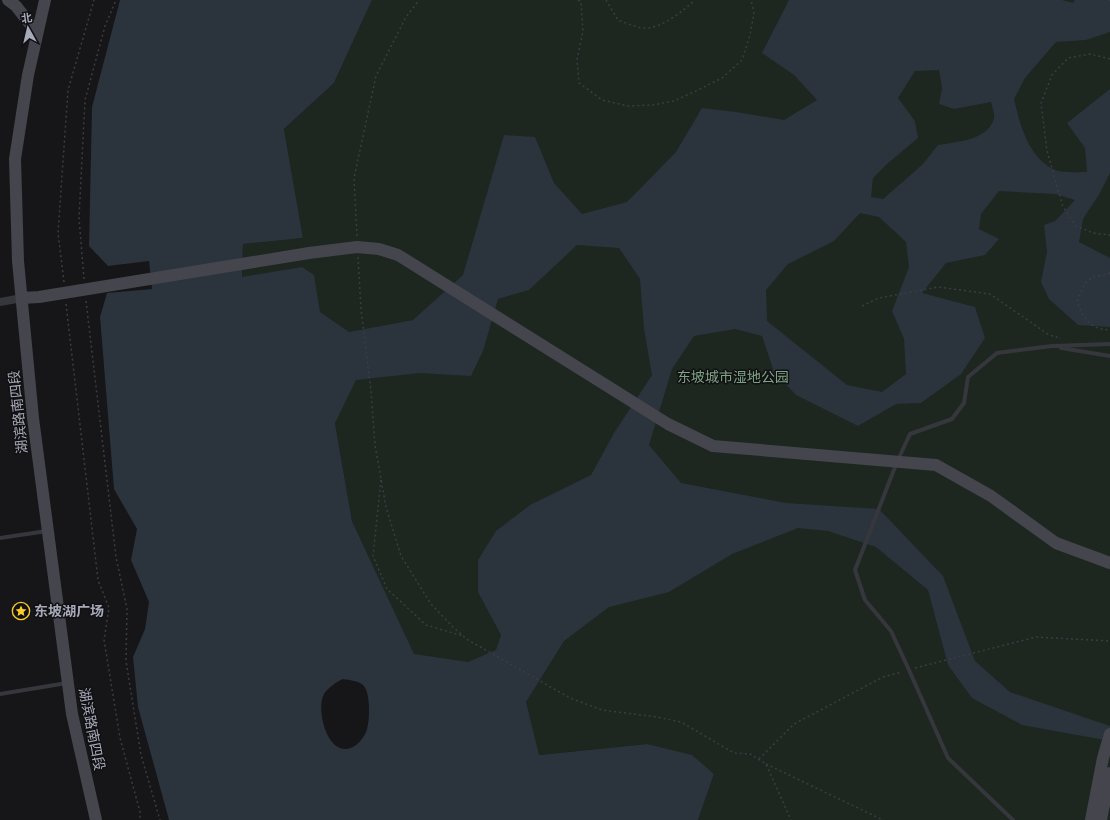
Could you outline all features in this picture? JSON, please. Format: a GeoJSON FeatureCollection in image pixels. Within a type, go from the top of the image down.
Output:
{"type":"FeatureCollection","features":[{"type":"Feature","properties":{"kind":"street"},"geometry":{"type":"LineString","coordinates":[[8,0],[16,6],[37,33]]}},
{"type":"Feature","properties":{"kind":"street","name":"湖滨路南四段"},"geometry":{"type":"LineString","coordinates":[[45,0],[28,75],[16,159],[18,261],[33,418],[72,714],[96,820]]}},
{"type":"Feature","properties":{"kind":"street"},"geometry":{"type":"LineString","coordinates":[[0,302],[310,253],[357,247],[379,249],[398,255],[668,424],[713,446],[936,466],[991,496],[1056,543],[1110,564]]}},
{"type":"Feature","properties":{"kind":"street"},"geometry":{"type":"LineString","coordinates":[[1091,820],[1103,758],[1110,734]]}},
{"type":"Feature","properties":{"kind":"street"},"geometry":{"type":"LineString","coordinates":[[1101,820],[1110,773]]}},
{"type":"Feature","properties":{"kind":"lane"},"geometry":{"type":"LineString","coordinates":[[1013,820],[948,758],[891,631],[865,600],[855,570],[897,462],[910,434],[952,419],[964,403],[968,377],[997,353],[1052,346],[1110,344]]}},
{"type":"Feature","properties":{"kind":"lane"},"geometry":{"type":"LineString","coordinates":[[1052,346],[1110,356]]}},
{"type":"Feature","properties":{"kind":"lane"},"geometry":{"type":"LineString","coordinates":[[0,538],[48,531]]}},
{"type":"Feature","properties":{"kind":"lane"},"geometry":{"type":"LineString","coordinates":[[0,694],[68,683]]}},
{"type":"Feature","properties":{"kind":"path"},"geometry":{"type":"LineString","coordinates":[[64,288],[58,233],[68,90],[94,0]]}},
{"type":"Feature","properties":{"kind":"path"},"geometry":{"type":"LineString","coordinates":[[84,281],[79,218],[85,100],[105,26],[116,0]]}},
{"type":"Feature","properties":{"kind":"path"},"geometry":{"type":"LineString","coordinates":[[419,0],[406,17],[376,76],[354,178],[361,309],[376,445],[386,507],[401,556],[431,604],[453,627],[464,636],[570,698],[602,710],[657,717],[681,722],[734,753],[750,754],[766,764],[883,820]]}},
{"type":"Feature","properties":{"kind":"path"},"geometry":{"type":"LineString","coordinates":[[578,0],[581,2],[583,31],[577,60],[579,83],[602,100],[628,106],[653,105],[674,101],[722,78],[742,60],[750,35],[754,13],[751,0]]}},
{"type":"Feature","properties":{"kind":"path"},"geometry":{"type":"LineString","coordinates":[[606,0],[618,20],[644,28],[660,25],[678,15],[695,0]]}},
{"type":"Feature","properties":{"kind":"path"},"geometry":{"type":"LineString","coordinates":[[1110,59],[1090,54],[1068,58],[1052,75],[1041,103],[1048,151],[1063,207],[1076,226],[1092,233],[1110,235]]}},
{"type":"Feature","properties":{"kind":"path"},"geometry":{"type":"LineString","coordinates":[[1110,273],[1090,278],[1083,287],[1077,302],[1084,319],[1100,329],[1110,330]]}},
{"type":"Feature","properties":{"kind":"path"},"geometry":{"type":"LineString","coordinates":[[862,306],[878,298],[938,287],[990,294],[1049,335],[1063,339]]}},
{"type":"Feature","properties":{"kind":"path"},"geometry":{"type":"LineString","coordinates":[[86,296],[116,557],[127,609],[126,660],[141,755],[160,820]]}},
{"type":"Feature","properties":{"kind":"path"},"geometry":{"type":"LineString","coordinates":[[66,304],[98,580],[109,608],[104,640],[120,738],[140,812],[140,820]]}},
{"type":"Feature","properties":{"kind":"path"},"geometry":{"type":"LineString","coordinates":[[381,478],[373,556],[387,589],[426,625],[464,636]]}},
{"type":"Feature","properties":{"kind":"path"},"geometry":{"type":"LineString","coordinates":[[759,759],[794,724],[883,677],[1036,637],[1110,641]]}},
{"type":"Feature","properties":{"kind":"path"},"geometry":{"type":"LineString","coordinates":[[766,764],[791,820]]}},
{"type":"Feature","properties":{"kind":"green space","name":"东坡城市湿地公园"},"geometry":{"type":"Polygon","coordinates":[[[372,0],[1110,0],[1110,820],[698,820],[714,774],[647,744],[539,755],[414,655],[352,521],[335,423],[242,277],[243,244],[303,238],[284,129],[334,83],[372,0]]]}},
{"type":"Feature","properties":{"kind":"shaded area"},"geometry":{"type":"Polygon","coordinates":[[[120,0],[372,0],[334,83],[284,129],[303,238],[243,244],[242,277],[302,267],[314,275],[320,312],[349,332],[413,320],[463,275],[504,135],[535,137],[554,183],[582,214],[627,202],[676,152],[702,108],[784,120],[817,100],[794,75],[762,53],[789,0],[1062,0],[1073,3],[1075,0],[1110,0],[1110,32],[1086,40],[1056,42],[1025,78],[1014,99],[1022,129],[1032,149],[1038,157],[1058,171],[1087,172],[1085,148],[1067,123],[1110,89],[1110,173],[1100,193],[1083,219],[1079,242],[1110,258],[1110,327],[1078,325],[1049,299],[1041,282],[1047,252],[1044,225],[1055,221],[1075,200],[1055,194],[999,191],[981,214],[979,229],[999,239],[985,255],[946,263],[922,293],[975,307],[985,338],[961,374],[921,403],[896,404],[858,426],[796,395],[774,372],[762,336],[735,329],[694,336],[672,369],[649,445],[681,483],[786,503],[879,509],[943,576],[975,661],[1010,692],[1110,726],[1110,741],[1022,725],[972,698],[948,665],[928,590],[876,547],[828,531],[798,528],[732,554],[669,592],[609,607],[564,641],[526,702],[539,755],[647,744],[692,755],[714,774],[698,820],[169,820],[138,707],[133,657],[145,629],[149,602],[131,560],[137,529],[114,489],[100,317],[107,293],[152,289],[149,261],[108,266],[89,246],[92,107],[120,0]],[[939,70],[915,71],[898,98],[915,121],[918,138],[873,178],[871,197],[883,199],[923,164],[938,145],[971,139],[986,131],[994,118],[991,102],[954,109],[939,104],[942,88],[939,70]],[[860,213],[834,241],[788,264],[766,290],[767,321],[847,385],[882,392],[906,374],[904,339],[892,311],[909,267],[906,242],[879,217],[860,213]],[[577,245],[529,290],[498,299],[483,351],[471,376],[420,373],[356,380],[335,423],[352,521],[414,654],[468,662],[496,650],[501,635],[478,592],[478,560],[496,531],[530,505],[591,475],[614,433],[652,375],[644,329],[640,279],[619,248],[577,245]],[[343,679],[335,683],[324,694],[322,701],[321,709],[324,728],[333,743],[339,748],[349,749],[363,738],[366,732],[369,715],[369,701],[366,689],[363,685],[343,679]]]}},
{"type":"Feature","properties":{"kind":"place","name":"东坡湖广场"},"geometry":{"type":"Point","coordinates":[21,611]}}]}
